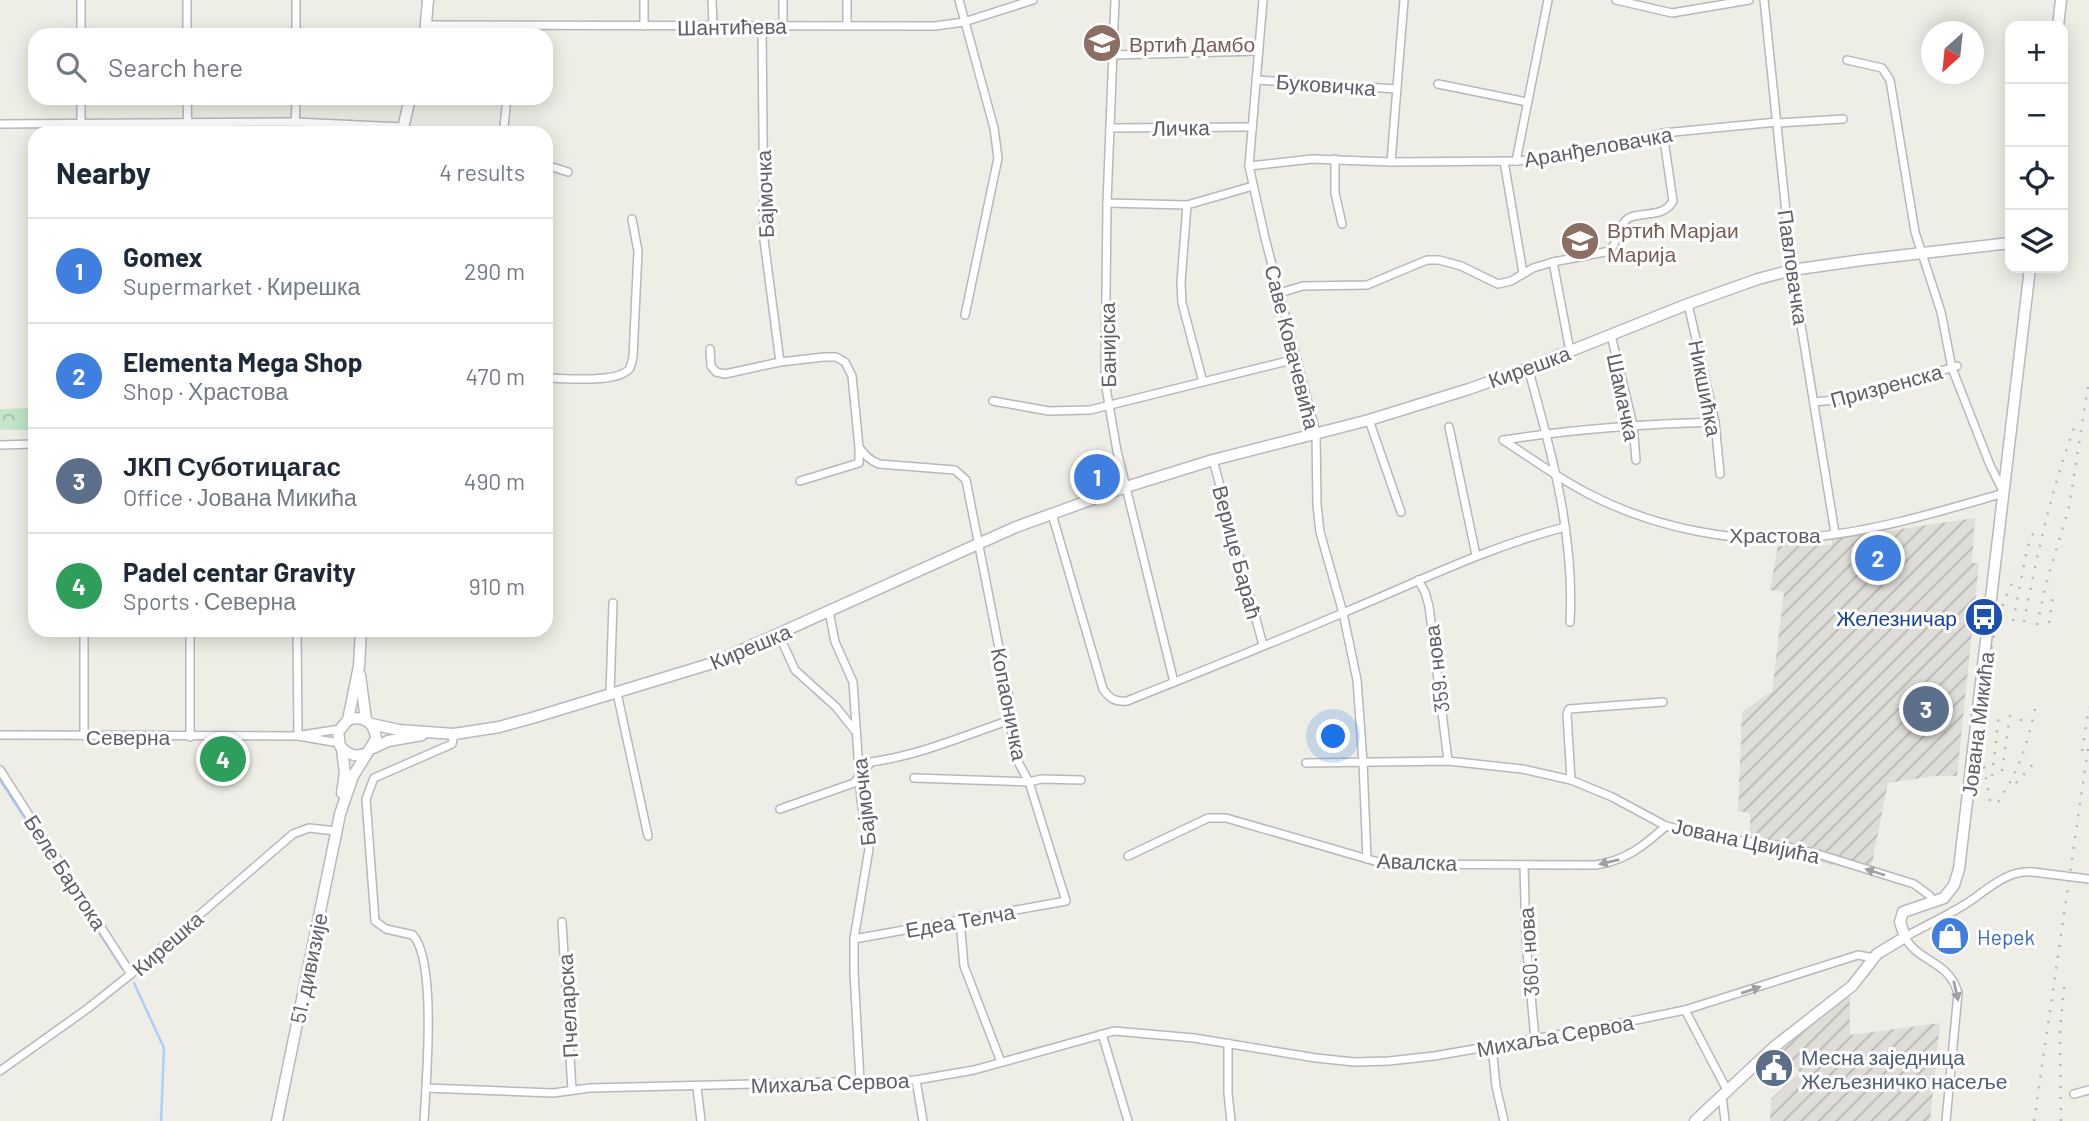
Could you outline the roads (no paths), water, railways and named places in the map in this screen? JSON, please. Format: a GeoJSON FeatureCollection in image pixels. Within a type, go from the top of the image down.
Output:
{"type":"FeatureCollection","features":[{"type":"Feature","properties":{"kind":"street"},"geometry":{"type":"LineString","coordinates":[[81,0],[81,28]]}},
{"type":"Feature","properties":{"kind":"street"},"geometry":{"type":"LineString","coordinates":[[187,0],[187,28]]}},
{"type":"Feature","properties":{"kind":"street"},"geometry":{"type":"LineString","coordinates":[[296,0],[296,28]]}},
{"type":"Feature","properties":{"kind":"street"},"geometry":{"type":"LineString","coordinates":[[426,28],[428,0]]}},
{"type":"Feature","properties":{"kind":"street"},"geometry":{"type":"LineString","coordinates":[[644,0],[644,26]]}},
{"type":"Feature","properties":{"kind":"street"},"geometry":{"type":"LineString","coordinates":[[712,0],[713,26]]}},
{"type":"Feature","properties":{"kind":"street"},"geometry":{"type":"LineString","coordinates":[[783,0],[783,25]]}},
{"type":"Feature","properties":{"kind":"street"},"geometry":{"type":"LineString","coordinates":[[847,0],[848,25]]}},
{"type":"Feature","properties":{"kind":"street"},"geometry":{"type":"LineString","coordinates":[[958,0],[994,128],[998,159],[965,314]]}},
{"type":"Feature","properties":{"kind":"street","name":"Шантићева"},"geometry":{"type":"LineString","coordinates":[[470,28],[935,26],[964,22],[1033,0]]}},
{"type":"Feature","properties":{"kind":"street","name":"Банијска"},"geometry":{"type":"LineString","coordinates":[[1115,0],[1107,204],[1105,382],[1126,487],[1174,682]]}},
{"type":"Feature","properties":{"kind":"street","name":"Саве Ковачевића"},"geometry":{"type":"LineString","coordinates":[[1263,0],[1249,166],[1316,433],[1320,532],[1343,613],[1357,680],[1367,859]]}},
{"type":"Feature","properties":{"kind":"street"},"geometry":{"type":"LineString","coordinates":[[1391,162],[1404,0]]}},
{"type":"Feature","properties":{"kind":"street"},"geometry":{"type":"LineString","coordinates":[[1516,161],[1548,0]]}},
{"type":"Feature","properties":{"kind":"street"},"geometry":{"type":"LineString","coordinates":[[1616,0],[1672,13],[1749,0]]}},
{"type":"Feature","properties":{"kind":"street"},"geometry":{"type":"LineString","coordinates":[[1657,0],[1658,10]]}},
{"type":"Feature","properties":{"kind":"street","name":"Павловачка"},"geometry":{"type":"LineString","coordinates":[[1765,0],[1792,270],[1835,533]]}},
{"type":"Feature","properties":{"kind":"street"},"geometry":{"type":"LineString","coordinates":[[2059,21],[2061,0]]}},
{"type":"Feature","properties":{"kind":"street","name":"Бајмочка"},"geometry":{"type":"LineString","coordinates":[[762,26],[764,240],[780,362]]}},
{"type":"Feature","properties":{"kind":"street"},"geometry":{"type":"LineString","coordinates":[[1113,55],[1258,51]]}},
{"type":"Feature","properties":{"kind":"street"},"geometry":{"type":"LineString","coordinates":[[1847,60],[1875,65],[1887,73],[1915,232],[1941,312],[1955,367],[1990,465],[2004,493]]}},
{"type":"Feature","properties":{"kind":"street","name":"Буковичка"},"geometry":{"type":"LineString","coordinates":[[1256,80],[1396,89]]}},
{"type":"Feature","properties":{"kind":"street"},"geometry":{"type":"LineString","coordinates":[[1438,84],[1527,102]]}},
{"type":"Feature","properties":{"kind":"street"},"geometry":{"type":"LineString","coordinates":[[81,105],[81,123]]}},
{"type":"Feature","properties":{"kind":"street"},"geometry":{"type":"LineString","coordinates":[[187,105],[187,126]]}},
{"type":"Feature","properties":{"kind":"street"},"geometry":{"type":"LineString","coordinates":[[295,126],[296,105]]}},
{"type":"Feature","properties":{"kind":"street"},"geometry":{"type":"LineString","coordinates":[[403,126],[408,105]]}},
{"type":"Feature","properties":{"kind":"street"},"geometry":{"type":"LineString","coordinates":[[504,126],[506,105]]}},
{"type":"Feature","properties":{"kind":"street","name":"Аранђеловачка"},"geometry":{"type":"LineString","coordinates":[[1249,166],[1312,159],[1391,162],[1516,161],[1554,158],[1663,133],[1777,122],[1843,120]]}},
{"type":"Feature","properties":{"kind":"street"},"geometry":{"type":"LineString","coordinates":[[0,124],[187,121],[295,122],[348,126]]}},
{"type":"Feature","properties":{"kind":"street","name":"Личка"},"geometry":{"type":"LineString","coordinates":[[1110,128],[1252,127]]}},
{"type":"Feature","properties":{"kind":"street"},"geometry":{"type":"LineString","coordinates":[[1279,293],[1303,286],[1367,285],[1427,260],[1461,266],[1498,284],[1553,262],[1610,251],[1624,221],[1631,217],[1659,213],[1670,207],[1673,201],[1663,133]]}},
{"type":"Feature","properties":{"kind":"street"},"geometry":{"type":"LineString","coordinates":[[1335,159],[1335,193],[1342,225]]}},
{"type":"Feature","properties":{"kind":"street"},"geometry":{"type":"LineString","coordinates":[[1504,161],[1523,274]]}},
{"type":"Feature","properties":{"kind":"street"},"geometry":{"type":"LineString","coordinates":[[553,167],[568,172]]}},
{"type":"Feature","properties":{"kind":"street"},"geometry":{"type":"LineString","coordinates":[[1107,204],[1187,205],[1253,186]]}},
{"type":"Feature","properties":{"kind":"street"},"geometry":{"type":"LineString","coordinates":[[1187,205],[1182,303],[1203,382]]}},
{"type":"Feature","properties":{"kind":"street"},"geometry":{"type":"LineString","coordinates":[[553,378],[604,379],[622,375],[630,368],[633,357],[638,251],[632,219]]}},
{"type":"Feature","properties":{"kind":"street","name":"Кирешка"},"geometry":{"type":"LineString","coordinates":[[368,722],[399,730],[454,734],[499,727],[614,694],[713,663],[979,544],[1126,487],[1213,460],[1369,420],[1528,368],[1758,279],[1792,270],[2005,244]]}},
{"type":"Feature","properties":{"kind":"street"},"geometry":{"type":"LineString","coordinates":[[1553,262],[1570,351]]}},
{"type":"Feature","properties":{"kind":"street","name":"Јована Микића"},"geometry":{"type":"LineString","coordinates":[[1905,937],[1900,922],[1903,912],[1944,898],[1950,892],[1959,869],[2028,273]]}},
{"type":"Feature","properties":{"kind":"street","name":"Никшићка"},"geometry":{"type":"LineString","coordinates":[[1688,304],[1714,422],[1720,474]]}},
{"type":"Feature","properties":{"kind":"street","name":"Шамачка"},"geometry":{"type":"LineString","coordinates":[[1612,335],[1633,425],[1636,460]]}},
{"type":"Feature","properties":{"kind":"street"},"geometry":{"type":"LineString","coordinates":[[710,349],[711,366],[716,372],[725,374],[780,362],[836,357],[845,362],[852,376],[859,463]]}},
{"type":"Feature","properties":{"kind":"street"},"geometry":{"type":"LineString","coordinates":[[993,401],[1049,411],[1090,410],[1296,359]]}},
{"type":"Feature","properties":{"kind":"street","name":"Призренска"},"geometry":{"type":"LineString","coordinates":[[1814,402],[1854,398],[1955,367]]}},
{"type":"Feature","properties":{"kind":"street"},"geometry":{"type":"LineString","coordinates":[[1528,368],[1547,433],[1565,527],[1572,584],[1570,622]]}},
{"type":"Feature","properties":{"kind":"street"},"geometry":{"type":"LineString","coordinates":[[1369,420],[1401,512]]}},
{"type":"Feature","properties":{"kind":"street"},"geometry":{"type":"LineString","coordinates":[[1547,433],[1633,425],[1714,422]]}},
{"type":"Feature","properties":{"kind":"street"},"geometry":{"type":"LineString","coordinates":[[1449,427],[1476,555]]}},
{"type":"Feature","properties":{"kind":"street","name":"Храстова"},"geometry":{"type":"LineString","coordinates":[[1547,433],[1503,440],[1608,503],[1680,528],[1729,536],[1811,537],[1912,518],[2004,493]]}},
{"type":"Feature","properties":{"kind":"street"},"geometry":{"type":"LineString","coordinates":[[0,445],[28,444]]}},
{"type":"Feature","properties":{"kind":"street"},"geometry":{"type":"LineString","coordinates":[[859,447],[871,461],[879,464],[949,469],[962,474],[966,480],[979,544]]}},
{"type":"Feature","properties":{"kind":"street","name":"Верице Бараћ"},"geometry":{"type":"LineString","coordinates":[[1213,460],[1263,645]]}},
{"type":"Feature","properties":{"kind":"street"},"geometry":{"type":"LineString","coordinates":[[800,481],[871,461]]}},
{"type":"Feature","properties":{"kind":"street"},"geometry":{"type":"LineString","coordinates":[[1052,514],[1103,689],[1108,697],[1117,702],[1127,701],[1343,613],[1476,555],[1565,527]]}},
{"type":"Feature","properties":{"kind":"street","name":"Копаоничка"},"geometry":{"type":"LineString","coordinates":[[979,544],[1013,719],[1016,758],[1029,782],[1066,901]]}},
{"type":"Feature","properties":{"kind":"street","name":"359. нова"},"geometry":{"type":"LineString","coordinates":[[1418,580],[1429,606],[1448,761]]}},
{"type":"Feature","properties":{"kind":"street"},"geometry":{"type":"LineString","coordinates":[[613,603],[614,694],[648,836]]}},
{"type":"Feature","properties":{"kind":"street"},"geometry":{"type":"LineString","coordinates":[[829,611],[835,642],[853,682],[857,732]]}},
{"type":"Feature","properties":{"kind":"street","name":"Бајмочка"},"geometry":{"type":"LineString","coordinates":[[779,635],[795,670],[836,707],[857,732],[870,849],[855,939],[853,972],[860,1081]]}},
{"type":"Feature","properties":{"kind":"street"},"geometry":{"type":"LineString","coordinates":[[83,637],[84,736]]}},
{"type":"Feature","properties":{"kind":"street"},"geometry":{"type":"LineString","coordinates":[[190,637],[190,737]]}},
{"type":"Feature","properties":{"kind":"street"},"geometry":{"type":"LineString","coordinates":[[297,637],[298,736]]}},
{"type":"Feature","properties":{"kind":"street"},"geometry":{"type":"LineString","coordinates":[[359,666],[368,722],[376,736],[370,751],[354,755],[341,746],[340,729],[348,720],[359,666],[361,637]]}},
{"type":"Feature","properties":{"kind":"street"},"geometry":{"type":"LineString","coordinates":[[1571,780],[1567,713],[1569,709],[1663,702]]}},
{"type":"Feature","properties":{"kind":"street"},"geometry":{"type":"LineString","coordinates":[[348,720],[358,718],[368,722]]}},
{"type":"Feature","properties":{"kind":"street"},"geometry":{"type":"LineString","coordinates":[[780,809],[854,783],[872,762],[943,745],[1013,719]]}},
{"type":"Feature","properties":{"kind":"street","name":"Северна"},"geometry":{"type":"LineString","coordinates":[[0,735],[298,736],[340,729]]}},
{"type":"Feature","properties":{"kind":"street","name":"Кирешка"},"geometry":{"type":"LineString","coordinates":[[370,751],[388,741],[433,733]]}},
{"type":"Feature","properties":{"kind":"street"},"geometry":{"type":"LineString","coordinates":[[424,1121],[429,1031],[422,949],[413,935],[386,929],[375,921],[366,799],[374,779],[452,744],[454,734]]}},
{"type":"Feature","properties":{"kind":"street","name":"Северна"},"geometry":{"type":"LineString","coordinates":[[298,736],[341,746]]}},
{"type":"Feature","properties":{"kind":"street","name":"51. дивизије"},"geometry":{"type":"LineString","coordinates":[[277,1121],[340,814],[345,773],[341,746]]}},
{"type":"Feature","properties":{"kind":"street","name":"51. дивизије"},"geometry":{"type":"LineString","coordinates":[[340,814],[353,776],[370,751]]}},
{"type":"Feature","properties":{"kind":"street","name":"Јована Цвијића"},"geometry":{"type":"LineString","coordinates":[[1306,763],[1448,761],[1521,769],[1571,780],[1612,797],[1666,826],[1709,837],[1784,846],[1818,854],[1914,884],[1934,902]]}},
{"type":"Feature","properties":{"kind":"street","name":"Беле Бартока"},"geometry":{"type":"LineString","coordinates":[[0,770],[131,974]]}},
{"type":"Feature","properties":{"kind":"street"},"geometry":{"type":"LineString","coordinates":[[914,778],[1029,782],[1041,779],[1081,780]]}},
{"type":"Feature","properties":{"kind":"street","name":"Авалска"},"geometry":{"type":"LineString","coordinates":[[1128,856],[1208,818],[1226,817],[1385,864],[1595,865],[1629,856],[1666,826]]}},
{"type":"Feature","properties":{"kind":"street","name":"Кирешка"},"geometry":{"type":"LineString","coordinates":[[0,1071],[131,974],[293,834],[309,828],[337,831]]}},
{"type":"Feature","properties":{"kind":"street","name":"360. нова"},"geometry":{"type":"LineString","coordinates":[[1524,865],[1526,941],[1535,1039]]}},
{"type":"Feature","properties":{"kind":"street"},"geometry":{"type":"LineString","coordinates":[[1695,1121],[1774,1047],[1852,986],[1885,948],[1964,905],[2014,873],[2033,872],[2089,879]]}},
{"type":"Feature","properties":{"kind":"street","name":"Едеа Телча"},"geometry":{"type":"LineString","coordinates":[[855,939],[1066,901]]}},
{"type":"Feature","properties":{"kind":"street"},"geometry":{"type":"LineString","coordinates":[[960,920],[964,966],[1001,1062]]}},
{"type":"Feature","properties":{"kind":"street","name":"Пчеларска"},"geometry":{"type":"LineString","coordinates":[[562,922],[572,1090]]}},
{"type":"Feature","properties":{"kind":"street"},"geometry":{"type":"LineString","coordinates":[[1905,937],[1909,946],[1949,973],[1958,993],[1946,1121]]}},
{"type":"Feature","properties":{"kind":"street","name":"Михаља Сервоа"},"geometry":{"type":"LineString","coordinates":[[426,1088],[553,1093],[572,1090],[916,1080],[943,1077],[1102,1034],[1133,1031],[1354,1062],[1412,1058],[1535,1039],[1685,1010],[1858,955],[1874,958]]}},
{"type":"Feature","properties":{"kind":"street"},"geometry":{"type":"LineString","coordinates":[[1685,1010],[1725,1093],[1725,1121]]}},
{"type":"Feature","properties":{"kind":"street"},"geometry":{"type":"LineString","coordinates":[[1102,1034],[1128,1121]]}},
{"type":"Feature","properties":{"kind":"street"},"geometry":{"type":"LineString","coordinates":[[1228,1043],[1231,1121]]}},
{"type":"Feature","properties":{"kind":"street"},"geometry":{"type":"LineString","coordinates":[[1492,1046],[1496,1086],[1504,1121]]}},
{"type":"Feature","properties":{"kind":"street"},"geometry":{"type":"LineString","coordinates":[[916,1080],[923,1121]]}},
{"type":"Feature","properties":{"kind":"street"},"geometry":{"type":"LineString","coordinates":[[698,1087],[701,1121]]}},
{"type":"Feature","properties":{"kind":"street"},"geometry":{"type":"LineString","coordinates":[[2074,1094],[2089,1090]]}},
{"type":"Feature","properties":{"kind":"waterway"},"geometry":{"type":"LineString","coordinates":[[0,780],[122,968]]}},
{"type":"Feature","properties":{"kind":"waterway"},"geometry":{"type":"LineString","coordinates":[[134,983],[164,1048],[161,1121]]}},
{"type":"Feature","properties":{"kind":"railway"},"geometry":{"type":"LineString","coordinates":[[2037,625],[2069,507],[2089,380]]}},
{"type":"Feature","properties":{"kind":"railway"},"geometry":{"type":"LineString","coordinates":[[2024,622],[2046,520],[2077,420]]}},
{"type":"Feature","properties":{"kind":"railway"},"geometry":{"type":"LineString","coordinates":[[2013,621],[2027,549],[2035,529]]}},
{"type":"Feature","properties":{"kind":"railway"},"geometry":{"type":"LineString","coordinates":[[1990,801],[1982,755],[1981,729],[1998,617],[2015,575]]}},
{"type":"Feature","properties":{"kind":"railway"},"geometry":{"type":"LineString","coordinates":[[2049,623],[2054,590]]}},
{"type":"Feature","properties":{"kind":"railway"},"geometry":{"type":"LineString","coordinates":[[1998,802],[2022,755],[2036,705]]}},
{"type":"Feature","properties":{"kind":"railway"},"geometry":{"type":"LineString","coordinates":[[2082,751],[2089,707]]}},
{"type":"Feature","properties":{"kind":"railway"},"geometry":{"type":"LineString","coordinates":[[1992,776],[1999,714]]}},
{"type":"Feature","properties":{"kind":"railway"},"geometry":{"type":"LineString","coordinates":[[2002,771],[2010,715]]}},
{"type":"Feature","properties":{"kind":"railway"},"geometry":{"type":"LineString","coordinates":[[2034,1121],[2089,742]]}},
{"type":"Feature","properties":{"kind":"railway"},"geometry":{"type":"LineString","coordinates":[[2016,783],[2035,762]]}},
{"type":"Feature","properties":{"kind":"railway"},"geometry":{"type":"LineString","coordinates":[[2061,1121],[2060,1029],[2065,979]]}},
{"type":"Feature","properties":{"kind":"place","name":"Вртић Дамбо"},"geometry":{"type":"Point","coordinates":[1102,43]}},
{"type":"Feature","properties":{"kind":"place","name":"Вртић Марјаи Марија"},"geometry":{"type":"Point","coordinates":[1580,241]}},
{"type":"Feature","properties":{"kind":"place","name":"Gomex"},"geometry":{"type":"Point","coordinates":[1097,477]}},
{"type":"Feature","properties":{"kind":"place","name":"Elementa Mega Shop"},"geometry":{"type":"Point","coordinates":[1878,558]}},
{"type":"Feature","properties":{"kind":"place","name":"Железничар"},"geometry":{"type":"Point","coordinates":[1984,617]}},
{"type":"Feature","properties":{"kind":"place","name":"ЈКП Суботицагас"},"geometry":{"type":"Point","coordinates":[1926,709]}},
{"type":"Feature","properties":{"kind":"place","name":"Padel centar Gravity"},"geometry":{"type":"Point","coordinates":[223,759]}},
{"type":"Feature","properties":{"kind":"place","name":"Hepek"},"geometry":{"type":"Point","coordinates":[1950,936]}},
{"type":"Feature","properties":{"kind":"place","name":"Месна заједница Жељезничко насеље"},"geometry":{"type":"Point","coordinates":[1774,1068]}}]}
